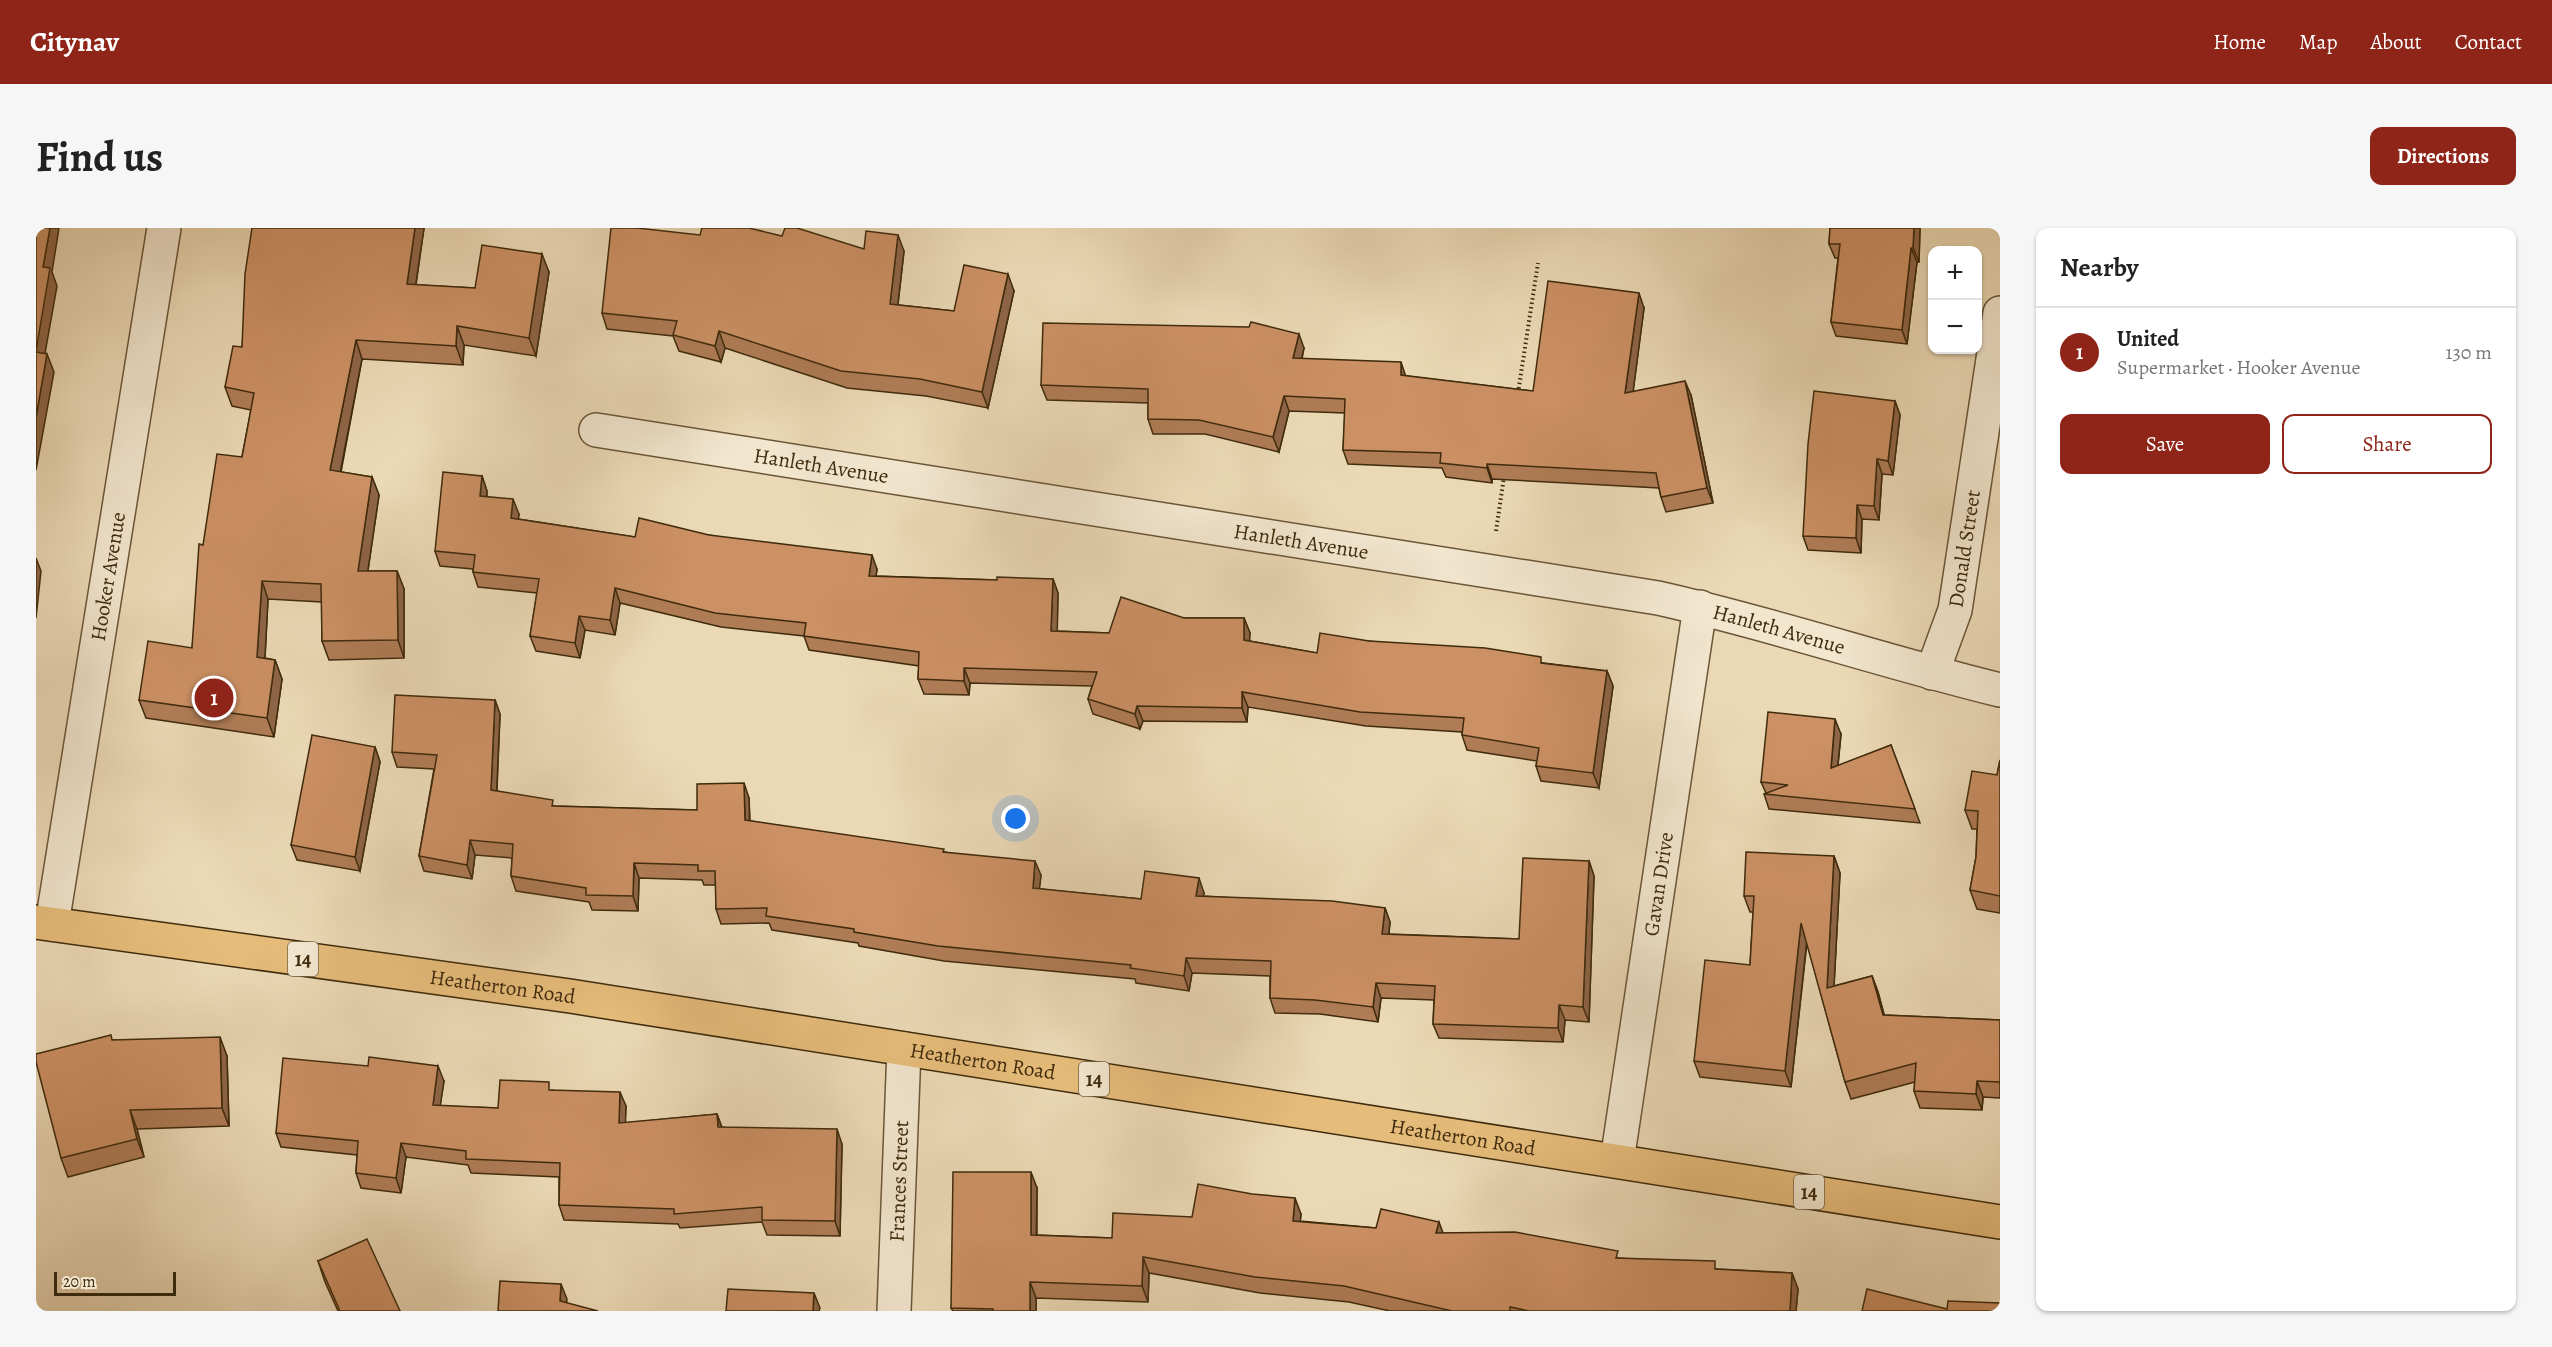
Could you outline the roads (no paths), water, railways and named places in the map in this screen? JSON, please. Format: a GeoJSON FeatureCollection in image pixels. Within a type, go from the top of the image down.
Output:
{"type":"FeatureCollection","features":[{"type":"Feature","properties":{"kind":"main road","name":"Heatherton Road"},"geometry":{"type":"LineString","coordinates":[[44,923],[570,996],[2000,1222]]}},
{"type":"Feature","properties":{"kind":"street","name":"Hooker Avenue"},"geometry":{"type":"LineString","coordinates":[[44,923],[164,228]]}},
{"type":"Feature","properties":{"kind":"street","name":"Donald Street"},"geometry":{"type":"LineString","coordinates":[[1932,673],[1955,610],[2000,313]]}},
{"type":"Feature","properties":{"kind":"street","name":"Hanleth Avenue"},"geometry":{"type":"LineString","coordinates":[[596,430],[1647,596],[1752,620],[1932,673],[2000,690]]}},
{"type":"Feature","properties":{"kind":"street","name":"Gavan Drive"},"geometry":{"type":"LineString","coordinates":[[1617,1161],[1700,607]]}},
{"type":"Feature","properties":{"kind":"street","name":"Frances Street"},"geometry":{"type":"LineString","coordinates":[[894,1311],[904,1049]]}},
{"type":"Feature","properties":{"kind":"place","name":"United"},"geometry":{"type":"Point","coordinates":[214,698]}}]}
